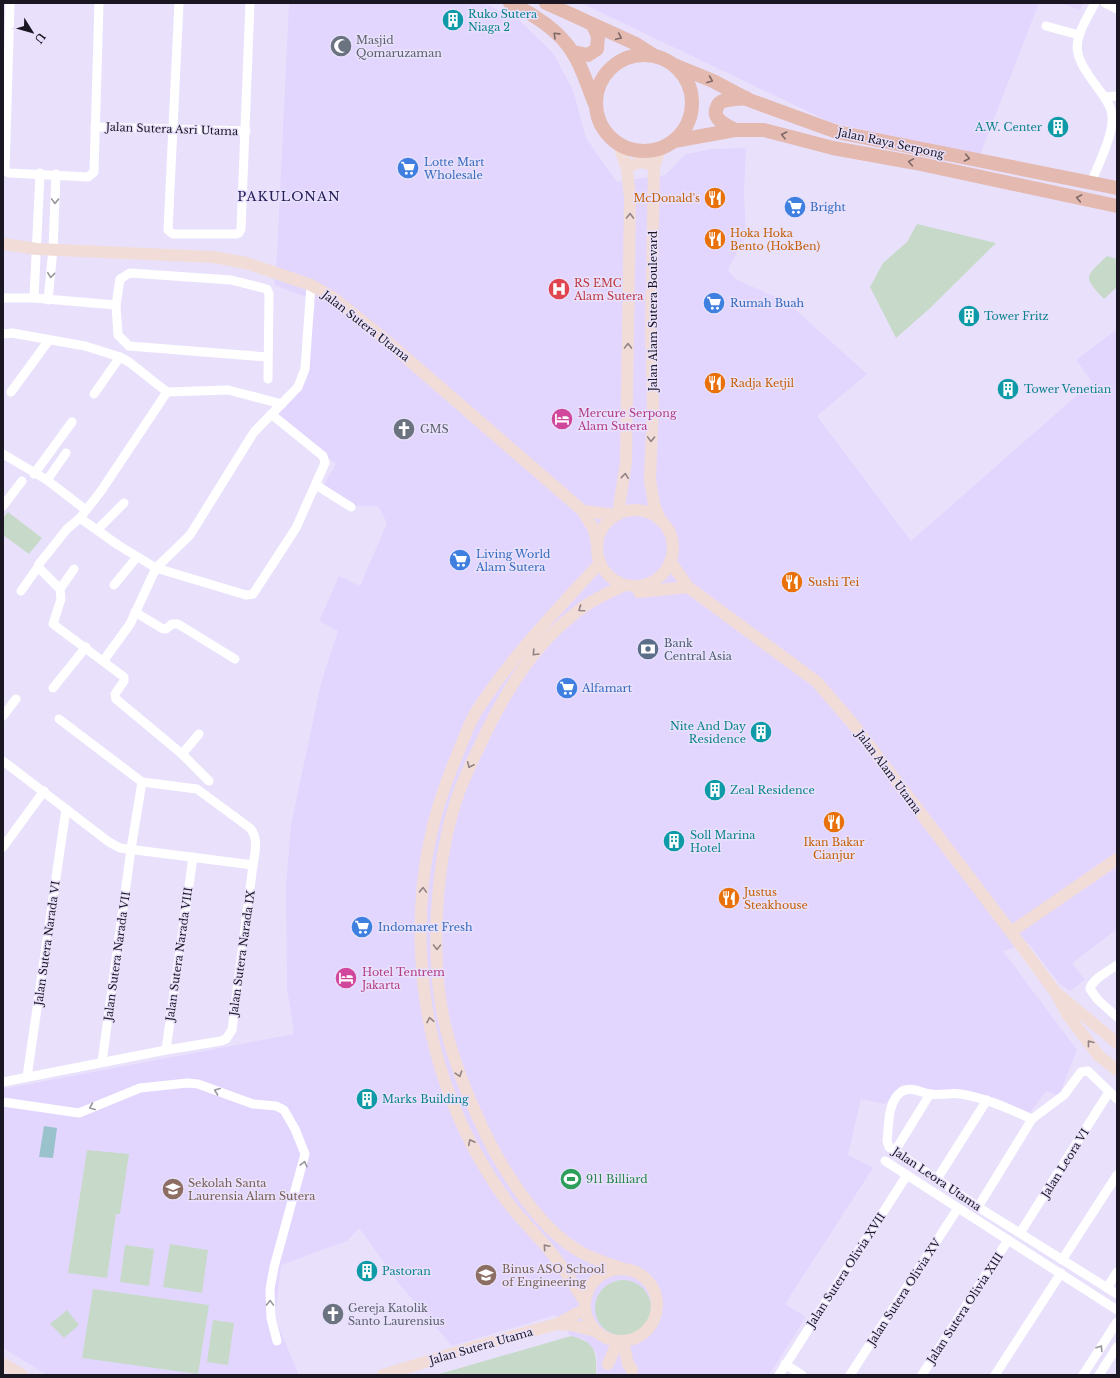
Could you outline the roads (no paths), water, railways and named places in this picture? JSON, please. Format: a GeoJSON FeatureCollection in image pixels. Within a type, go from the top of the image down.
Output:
{"type":"FeatureCollection","features":[{"type":"Feature","properties":{"kind":"main road"},"geometry":{"type":"LineString","coordinates":[[510,3],[522,9],[548,27],[573,52],[595,104],[597,117],[609,138],[619,145],[639,152],[660,149],[674,141],[684,131],[690,118],[692,104],[690,89],[684,76],[674,65],[654,56],[634,43],[546,3]]}},
{"type":"Feature","properties":{"kind":"main road"},"geometry":{"type":"LineString","coordinates":[[573,52],[588,55],[597,49],[598,36],[593,25]]}},
{"type":"Feature","properties":{"kind":"main road"},"geometry":{"type":"LineString","coordinates":[[595,104],[597,90],[603,77],[613,66],[626,58],[640,55],[654,56]]}},
{"type":"Feature","properties":{"kind":"main road","name":"Jalan Raya Serpong"},"geometry":{"type":"LineString","coordinates":[[674,65],[713,81],[746,98],[837,132],[1117,188]]}},
{"type":"Feature","properties":{"kind":"main road"},"geometry":{"type":"LineString","coordinates":[[735,130],[720,120],[716,116],[715,110],[718,104],[722,101],[746,98]]}},
{"type":"Feature","properties":{"kind":"main road","name":"Jalan Raya Serpong"},"geometry":{"type":"LineString","coordinates":[[674,141],[735,130],[764,130],[839,149],[931,166],[1117,206]]}},
{"type":"Feature","properties":{"kind":"main road"},"geometry":{"type":"LineString","coordinates":[[617,515],[626,462],[630,198],[627,168],[619,145]]}},
{"type":"Feature","properties":{"kind":"main road","name":"Jalan Alam Sutera Boulevard"},"geometry":{"type":"LineString","coordinates":[[660,149],[654,167],[651,330],[653,406],[650,480],[654,504],[660,520]]}},
{"type":"Feature","properties":{"kind":"main road"},"geometry":{"type":"LineString","coordinates":[[627,168],[640,161],[648,163],[654,167]]}},
{"type":"Feature","properties":{"kind":"main road","name":"Jalan Sutera Utama"},"geometry":{"type":"LineString","coordinates":[[3,244],[37,249],[213,257],[246,263],[311,285],[332,297],[382,337],[583,511],[594,530],[597,545]]}},
{"type":"Feature","properties":{"kind":"main road"},"geometry":{"type":"LineString","coordinates":[[583,511],[617,515]]}},
{"type":"Feature","properties":{"kind":"main road"},"geometry":{"type":"LineString","coordinates":[[629,511],[640,511],[651,514],[660,520],[667,529],[671,539],[672,550],[670,561],[665,571],[657,579],[647,584],[636,586],[625,585],[615,581],[606,573],[600,563],[597,545],[600,533],[606,523],[617,515],[629,511]]}},
{"type":"Feature","properties":{"kind":"main road","name":"Jalan Alam Utama"},"geometry":{"type":"LineString","coordinates":[[670,561],[688,587],[817,682],[853,724],[896,783],[1014,935],[1056,993],[1067,1014],[1099,1056],[1117,1070]]}},
{"type":"Feature","properties":{"kind":"main road"},"geometry":{"type":"LineString","coordinates":[[600,563],[531,637],[504,671],[475,714],[446,782],[431,834],[424,878],[420,945],[424,990],[436,1050],[448,1092],[460,1121],[475,1150],[509,1204],[558,1260],[585,1306],[588,1321],[595,1331],[607,1339],[623,1342],[638,1337],[648,1329],[655,1318],[657,1305],[654,1292],[647,1280],[637,1273],[605,1263],[571,1246],[542,1220],[502,1168],[462,1082],[449,1041],[440,997],[437,950],[439,890],[445,845],[455,804],[473,760],[507,691],[528,660],[578,611],[602,595],[625,585]]}},
{"type":"Feature","properties":{"kind":"main road"},"geometry":{"type":"LineString","coordinates":[[602,595],[688,587]]}},
{"type":"Feature","properties":{"kind":"main road"},"geometry":{"type":"LineString","coordinates":[[1014,935],[1117,859]]}},
{"type":"Feature","properties":{"kind":"main road"},"geometry":{"type":"LineString","coordinates":[[1014,935],[1117,869]]}},
{"type":"Feature","properties":{"kind":"main road","name":"Jalan Alam Utama"},"geometry":{"type":"LineString","coordinates":[[1056,993],[1117,1043]]}},
{"type":"Feature","properties":{"kind":"main road"},"geometry":{"type":"LineString","coordinates":[[585,1306],[588,1291],[594,1282],[608,1272],[624,1270]]}},
{"type":"Feature","properties":{"kind":"main road","name":"Jalan Sutera Utama"},"geometry":{"type":"LineString","coordinates":[[383,1375],[557,1324],[585,1306]]}},
{"type":"Feature","properties":{"kind":"main road","name":"Jalan Sutera Utama"},"geometry":{"type":"LineString","coordinates":[[557,1324],[571,1325],[595,1331]]}},
{"type":"Feature","properties":{"kind":"main road"},"geometry":{"type":"LineString","coordinates":[[632,1373],[638,1337]]}},
{"type":"Feature","properties":{"kind":"main road"},"geometry":{"type":"LineString","coordinates":[[607,1339],[608,1370]]}},
{"type":"Feature","properties":{"kind":"main road"},"geometry":{"type":"LineString","coordinates":[[608,1370],[614,1350],[619,1347],[625,1350],[628,1364],[632,1373]]}},
{"type":"Feature","properties":{"kind":"main road"},"geometry":{"type":"LineString","coordinates":[[3,1364],[22,1375]]}},
{"type":"Feature","properties":{"kind":"street"},"geometry":{"type":"LineString","coordinates":[[4,121],[10,3]]}},
{"type":"Feature","properties":{"kind":"street"},"geometry":{"type":"LineString","coordinates":[[94,127],[99,3]]}},
{"type":"Feature","properties":{"kind":"street"},"geometry":{"type":"LineString","coordinates":[[179,3],[168,229],[173,234],[239,233],[246,131],[250,3]]}},
{"type":"Feature","properties":{"kind":"street"},"geometry":{"type":"LineString","coordinates":[[1091,183],[1113,125],[1112,114],[1105,97],[1083,68],[1077,51],[1079,35],[1095,3]]}},
{"type":"Feature","properties":{"kind":"street"},"geometry":{"type":"LineString","coordinates":[[1105,3],[1117,9]]}},
{"type":"Feature","properties":{"kind":"street"},"geometry":{"type":"LineString","coordinates":[[1046,26],[1079,35]]}},
{"type":"Feature","properties":{"kind":"street"},"geometry":{"type":"LineString","coordinates":[[1105,97],[1117,96]]}},
{"type":"Feature","properties":{"kind":"street","name":"Jalan Sutera Asri Utama"},"geometry":{"type":"LineString","coordinates":[[4,121],[5,171],[9,173],[40,173],[88,177],[94,172],[94,127],[246,131]]}},
{"type":"Feature","properties":{"kind":"street"},"geometry":{"type":"LineString","coordinates":[[34,298],[40,173]]}},
{"type":"Feature","properties":{"kind":"street"},"geometry":{"type":"LineString","coordinates":[[48,300],[53,249],[56,174]]}},
{"type":"Feature","properties":{"kind":"street"},"geometry":{"type":"LineString","coordinates":[[267,357],[129,346],[118,335],[116,305],[120,279],[130,273],[231,280],[267,289],[269,294],[267,357],[268,379]]}},
{"type":"Feature","properties":{"kind":"street"},"geometry":{"type":"LineString","coordinates":[[104,660],[126,631],[156,568],[190,535],[254,432],[298,387],[303,378],[311,285]]}},
{"type":"Feature","properties":{"kind":"street"},"geometry":{"type":"LineString","coordinates":[[3,298],[34,298],[116,305]]}},
{"type":"Feature","properties":{"kind":"street"},"geometry":{"type":"LineString","coordinates":[[3,334],[12,333],[85,346],[120,357],[129,362],[167,392],[228,390],[282,404]]}},
{"type":"Feature","properties":{"kind":"street"},"geometry":{"type":"LineString","coordinates":[[11,392],[49,340]]}},
{"type":"Feature","properties":{"kind":"street"},"geometry":{"type":"LineString","coordinates":[[94,394],[120,357]]}},
{"type":"Feature","properties":{"kind":"street"},"geometry":{"type":"LineString","coordinates":[[21,591],[67,529],[80,518],[119,466],[167,392]]}},
{"type":"Feature","properties":{"kind":"street"},"geometry":{"type":"LineString","coordinates":[[80,518],[136,557],[156,568],[246,595],[252,594],[296,528],[325,463],[323,456],[271,414]]}},
{"type":"Feature","properties":{"kind":"street"},"geometry":{"type":"LineString","coordinates":[[34,474],[72,422]]}},
{"type":"Feature","properties":{"kind":"street"},"geometry":{"type":"LineString","coordinates":[[47,480],[66,453]]}},
{"type":"Feature","properties":{"kind":"street"},"geometry":{"type":"LineString","coordinates":[[3,454],[34,474],[47,480],[86,510]]}},
{"type":"Feature","properties":{"kind":"street"},"geometry":{"type":"LineString","coordinates":[[3,506],[22,481]]}},
{"type":"Feature","properties":{"kind":"street"},"geometry":{"type":"LineString","coordinates":[[316,485],[352,507]]}},
{"type":"Feature","properties":{"kind":"street"},"geometry":{"type":"LineString","coordinates":[[97,530],[124,503]]}},
{"type":"Feature","properties":{"kind":"street"},"geometry":{"type":"LineString","coordinates":[[114,585],[136,557]]}},
{"type":"Feature","properties":{"kind":"street"},"geometry":{"type":"LineString","coordinates":[[38,567],[60,589],[61,599],[53,624],[104,660],[124,677],[124,681],[115,694],[116,699],[182,754],[209,781]]}},
{"type":"Feature","properties":{"kind":"street"},"geometry":{"type":"LineString","coordinates":[[60,589],[74,569]]}},
{"type":"Feature","properties":{"kind":"street"},"geometry":{"type":"LineString","coordinates":[[135,612],[163,629],[166,629],[172,624],[178,624],[235,659]]}},
{"type":"Feature","properties":{"kind":"street"},"geometry":{"type":"LineString","coordinates":[[53,688],[86,647]]}},
{"type":"Feature","properties":{"kind":"street"},"geometry":{"type":"LineString","coordinates":[[3,716],[16,699]]}},
{"type":"Feature","properties":{"kind":"street"},"geometry":{"type":"LineString","coordinates":[[59,719],[142,782]]}},
{"type":"Feature","properties":{"kind":"street"},"geometry":{"type":"LineString","coordinates":[[182,754],[199,734]]}},
{"type":"Feature","properties":{"kind":"street"},"geometry":{"type":"LineString","coordinates":[[3,761],[114,845],[131,849],[253,865]]}},
{"type":"Feature","properties":{"kind":"street","name":"Jalan Sutera Narada VII"},"geometry":{"type":"LineString","coordinates":[[102,1062],[131,849],[142,782]]}},
{"type":"Feature","properties":{"kind":"street","name":"Jalan Sutera Narada IX"},"geometry":{"type":"LineString","coordinates":[[142,782],[191,787],[204,793],[250,828],[255,834],[256,840],[232,1030],[226,1039],[166,1050]]}},
{"type":"Feature","properties":{"kind":"street"},"geometry":{"type":"LineString","coordinates":[[3,847],[44,792]]}},
{"type":"Feature","properties":{"kind":"street","name":"Jalan Sutera Narada VI"},"geometry":{"type":"LineString","coordinates":[[27,1077],[66,809]]}},
{"type":"Feature","properties":{"kind":"street","name":"Jalan Sutera Narada VIII"},"geometry":{"type":"LineString","coordinates":[[166,1050],[193,857]]}},
{"type":"Feature","properties":{"kind":"street"},"geometry":{"type":"LineString","coordinates":[[1117,965],[1091,985],[1092,994],[1117,1017]]}},
{"type":"Feature","properties":{"kind":"street"},"geometry":{"type":"LineString","coordinates":[[3,1082],[166,1050]]}},
{"type":"Feature","properties":{"kind":"street"},"geometry":{"type":"LineString","coordinates":[[978,1207],[1032,1120],[1064,1095],[1081,1072],[1088,1071],[1097,1078],[1117,1099]]}},
{"type":"Feature","properties":{"kind":"street"},"geometry":{"type":"LineString","coordinates":[[3,1102],[79,1113],[140,1088],[187,1082],[198,1084],[253,1104],[276,1106],[284,1110],[295,1129],[305,1154],[274,1267],[270,1289],[271,1318],[277,1341]]}},
{"type":"Feature","properties":{"kind":"street","name":"Jalan Leora Utama"},"geometry":{"type":"LineString","coordinates":[[1032,1120],[987,1100],[959,1094],[930,1094],[914,1089],[907,1090],[900,1092],[892,1105],[887,1141],[889,1146],[895,1151],[978,1207],[1117,1294]]}},
{"type":"Feature","properties":{"kind":"street","name":"Jalan Leora VI"},"geometry":{"type":"LineString","coordinates":[[1020,1233],[1110,1092]]}},
{"type":"Feature","properties":{"kind":"street"},"geometry":{"type":"LineString","coordinates":[[895,1151],[930,1094]]}},
{"type":"Feature","properties":{"kind":"street"},"geometry":{"type":"LineString","coordinates":[[937,1179],[987,1100]]}},
{"type":"Feature","properties":{"kind":"street"},"geometry":{"type":"LineString","coordinates":[[886,1161],[1117,1310]]}},
{"type":"Feature","properties":{"kind":"street","name":"Jalan Sutera Olivia XVII"},"geometry":{"type":"LineString","coordinates":[[779,1375],[907,1175]]}},
{"type":"Feature","properties":{"kind":"street"},"geometry":{"type":"LineString","coordinates":[[1062,1260],[1117,1175]]}},
{"type":"Feature","properties":{"kind":"street","name":"Jalan Sutera Olivia XV"},"geometry":{"type":"LineString","coordinates":[[850,1375],[958,1208]]}},
{"type":"Feature","properties":{"kind":"street","name":"Jalan Sutera Olivia XIII"},"geometry":{"type":"LineString","coordinates":[[922,1375],[1008,1240]]}},
{"type":"Feature","properties":{"kind":"street"},"geometry":{"type":"LineString","coordinates":[[1107,1288],[1117,1272]]}},
{"type":"Feature","properties":{"kind":"street"},"geometry":{"type":"LineString","coordinates":[[995,1375],[1060,1273]]}},
{"type":"Feature","properties":{"kind":"street"},"geometry":{"type":"LineString","coordinates":[[1083,1375],[1117,1322]]}},
{"type":"Feature","properties":{"kind":"street"},"geometry":{"type":"LineString","coordinates":[[1099,1375],[1117,1347]]}},
{"type":"Feature","properties":{"kind":"street"},"geometry":{"type":"LineString","coordinates":[[785,1364],[802,1375]]}},
{"type":"Feature","properties":{"kind":"place","name":"Ruko Sutera Niaga 2"},"geometry":{"type":"Point","coordinates":[453,20]}},
{"type":"Feature","properties":{"kind":"place","name":"Masjid Qomaruzaman"},"geometry":{"type":"Point","coordinates":[341,46]}},
{"type":"Feature","properties":{"kind":"place","name":"A.W. Center"},"geometry":{"type":"Point","coordinates":[1058,127]}},
{"type":"Feature","properties":{"kind":"place","name":"Lotte Mart Wholesale"},"geometry":{"type":"Point","coordinates":[408,168]}},
{"type":"Feature","properties":{"kind":"place","name":"McDonald's"},"geometry":{"type":"Point","coordinates":[715,198]}},
{"type":"Feature","properties":{"kind":"place","name":"Bright"},"geometry":{"type":"Point","coordinates":[795,207]}},
{"type":"Feature","properties":{"kind":"place","name":"Hoka Hoka Bento (HokBen)"},"geometry":{"type":"Point","coordinates":[715,239]}},
{"type":"Feature","properties":{"kind":"place","name":"RS EMC Alam Sutera"},"geometry":{"type":"Point","coordinates":[559,289]}},
{"type":"Feature","properties":{"kind":"place","name":"Rumah Buah"},"geometry":{"type":"Point","coordinates":[714,303]}},
{"type":"Feature","properties":{"kind":"place","name":"Tower Fritz"},"geometry":{"type":"Point","coordinates":[969,316]}},
{"type":"Feature","properties":{"kind":"place","name":"Radja Ketjil"},"geometry":{"type":"Point","coordinates":[715,383]}},
{"type":"Feature","properties":{"kind":"place","name":"Tower Venetian"},"geometry":{"type":"Point","coordinates":[1008,389]}},
{"type":"Feature","properties":{"kind":"place","name":"Mercure Serpong Alam Sutera"},"geometry":{"type":"Point","coordinates":[562,419]}},
{"type":"Feature","properties":{"kind":"place","name":"GMS"},"geometry":{"type":"Point","coordinates":[404,429]}},
{"type":"Feature","properties":{"kind":"place","name":"Living World Alam Sutera"},"geometry":{"type":"Point","coordinates":[460,560]}},
{"type":"Feature","properties":{"kind":"place","name":"Sushi Tei"},"geometry":{"type":"Point","coordinates":[792,582]}},
{"type":"Feature","properties":{"kind":"place","name":"Bank Central Asia"},"geometry":{"type":"Point","coordinates":[648,649]}},
{"type":"Feature","properties":{"kind":"place","name":"Alfamart"},"geometry":{"type":"Point","coordinates":[567,688]}},
{"type":"Feature","properties":{"kind":"place","name":"Nite And Day Residence"},"geometry":{"type":"Point","coordinates":[761,732]}},
{"type":"Feature","properties":{"kind":"place","name":"Zeal Residence"},"geometry":{"type":"Point","coordinates":[715,790]}},
{"type":"Feature","properties":{"kind":"place","name":"Ikan Bakar Cianjur"},"geometry":{"type":"Point","coordinates":[834,822]}},
{"type":"Feature","properties":{"kind":"place","name":"Soll Marina Hotel"},"geometry":{"type":"Point","coordinates":[674,841]}},
{"type":"Feature","properties":{"kind":"place","name":"Justus Steakhouse"},"geometry":{"type":"Point","coordinates":[729,898]}},
{"type":"Feature","properties":{"kind":"place","name":"Indomaret Fresh"},"geometry":{"type":"Point","coordinates":[362,927]}},
{"type":"Feature","properties":{"kind":"place","name":"Hotel Tentrem Jakarta"},"geometry":{"type":"Point","coordinates":[346,978]}},
{"type":"Feature","properties":{"kind":"place","name":"Marks Building"},"geometry":{"type":"Point","coordinates":[367,1099]}},
{"type":"Feature","properties":{"kind":"place","name":"911 Billiard"},"geometry":{"type":"Point","coordinates":[571,1179]}},
{"type":"Feature","properties":{"kind":"place","name":"Sekolah Santa Laurensia Alam Sutera"},"geometry":{"type":"Point","coordinates":[173,1189]}},
{"type":"Feature","properties":{"kind":"place","name":"Pastoran"},"geometry":{"type":"Point","coordinates":[367,1271]}},
{"type":"Feature","properties":{"kind":"place","name":"Binus ASO School of Engineering"},"geometry":{"type":"Point","coordinates":[486,1275]}},
{"type":"Feature","properties":{"kind":"place","name":"Gereja Katolik Santo Laurensius"},"geometry":{"type":"Point","coordinates":[333,1314]}},
{"type":"Feature","properties":{"kind":"district","name":"PAKULONAN"},"geometry":{"type":"Point","coordinates":[289,196]}}]}
